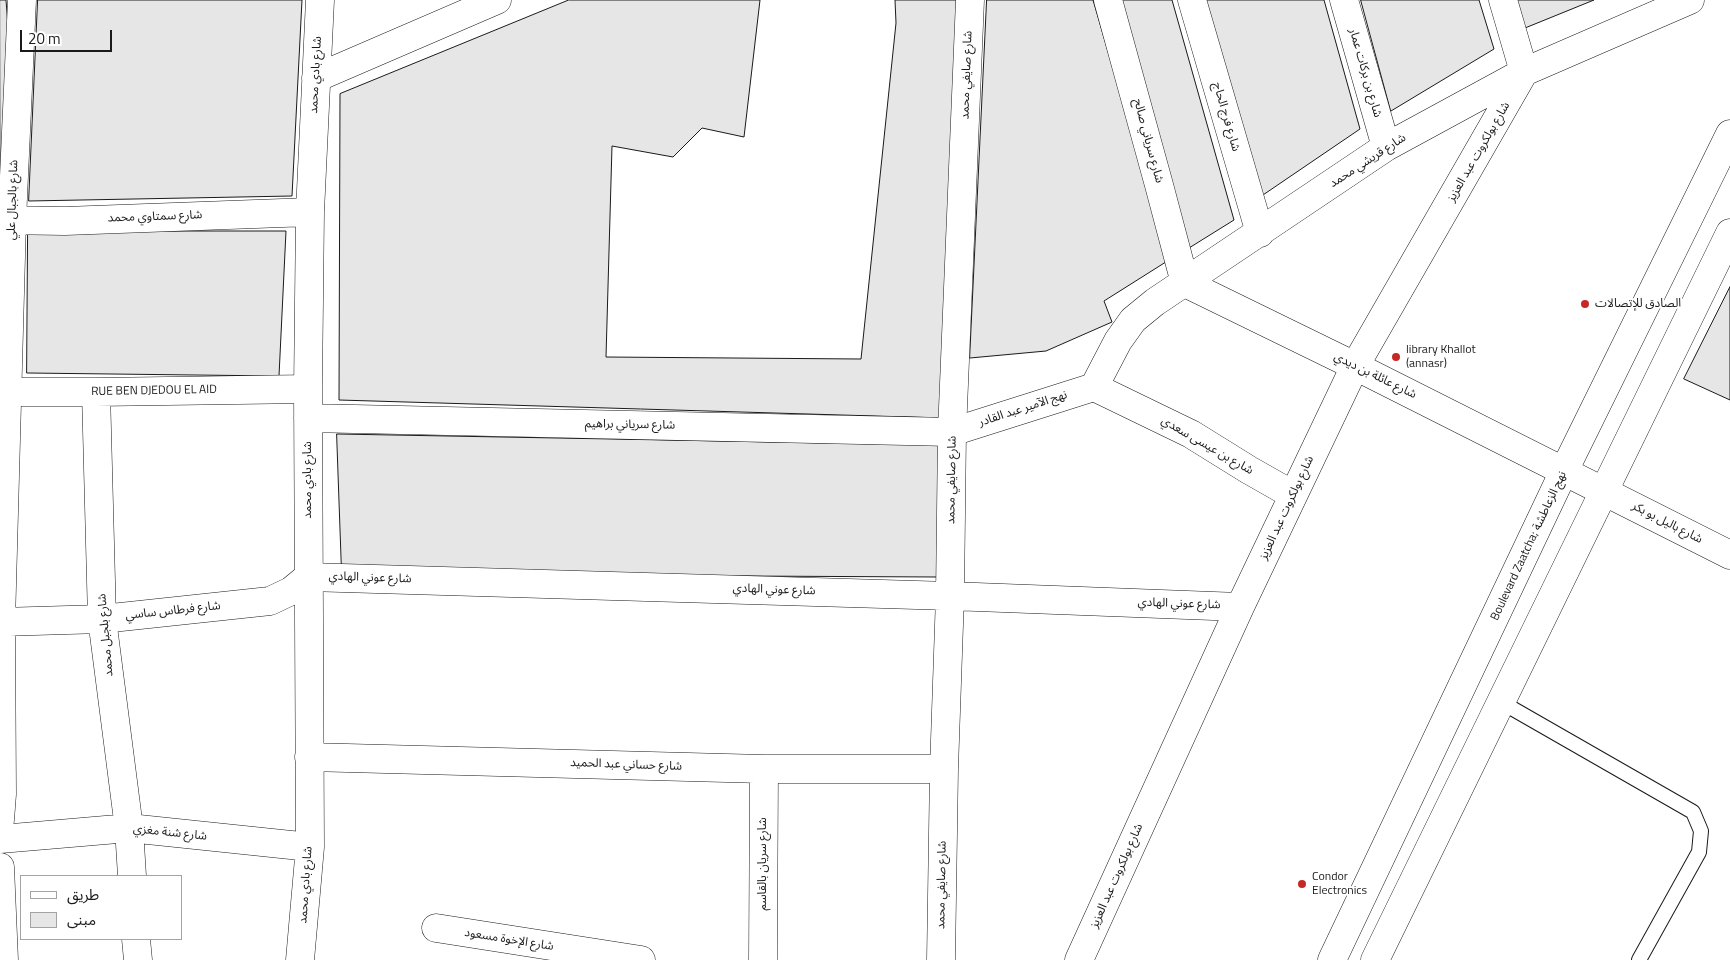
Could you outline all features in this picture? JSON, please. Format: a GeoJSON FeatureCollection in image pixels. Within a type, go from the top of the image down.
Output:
{"type":"FeatureCollection","features":[{"type":"Feature","properties":{"kind":"street","name":"شارع بالجبال علي"},"geometry":{"type":"LineString","coordinates":[[0,820],[2,794],[1,622],[6,220],[22,0]]}},
{"type":"Feature","properties":{"kind":"street","name":"شارع بادي محمد"},"geometry":{"type":"LineString","coordinates":[[300,960],[310,847],[308,389],[310,212],[320,0]]}},
{"type":"Feature","properties":{"kind":"street"},"geometry":{"type":"LineString","coordinates":[[316,78],[497,0]]}},
{"type":"Feature","properties":{"kind":"street","name":"شارع صايفي محمد"},"geometry":{"type":"LineString","coordinates":[[941,960],[952,432],[970,0]]}},
{"type":"Feature","properties":{"kind":"street","name":"شارع سرياني صالح"},"geometry":{"type":"LineString","coordinates":[[1108,0],[1160,185],[1185,283]]}},
{"type":"Feature","properties":{"kind":"street","name":"شارع فرج الحاج"},"geometry":{"type":"LineString","coordinates":[[1192,0],[1260,233]]}},
{"type":"Feature","properties":{"kind":"street","name":"شارع بن بركات عمار"},"geometry":{"type":"LineString","coordinates":[[1344,0],[1386,146]]}},
{"type":"Feature","properties":{"kind":"street"},"geometry":{"type":"LineString","coordinates":[[1503,0],[1524,72]]}},
{"type":"Feature","properties":{"kind":"street","name":"شارع قريشي محمد"},"geometry":{"type":"LineString","coordinates":[[1094,387],[1118,341],[1134,320],[1155,302],[1260,233],[1386,146],[1524,72],[1662,6],[1690,0]]}},
{"type":"Feature","properties":{"kind":"street","name":"شارع بولكروت عبد العزيز"},"geometry":{"type":"LineString","coordinates":[[1079,960],[1240,607],[1355,366],[1524,72]]}},
{"type":"Feature","properties":{"kind":"street","name":"Boulevard Zaatcha; نهج الزعاطشة"},"geometry":{"type":"LineString","coordinates":[[1332,960],[1564,471],[1730,134]]}},
{"type":"Feature","properties":{"kind":"street","name":"شارع سمتاوي محمد"},"geometry":{"type":"LineString","coordinates":[[6,220],[64,221],[310,212]]}},
{"type":"Feature","properties":{"kind":"street"},"geometry":{"type":"LineString","coordinates":[[1375,960],[1730,233]]}},
{"type":"Feature","properties":{"kind":"street","name":"شارع عائلة بن ديدي"},"geometry":{"type":"LineString","coordinates":[[1185,283],[1605,491]]}},
{"type":"Feature","properties":{"kind":"street","name":"نهج الآمير عبد القادر"},"geometry":{"type":"LineString","coordinates":[[952,432],[1094,387]]}},
{"type":"Feature","properties":{"kind":"street","name":"شارع بن عيسى سعدي"},"geometry":{"type":"LineString","coordinates":[[1094,387],[1191,434],[1293,495]]}},
{"type":"Feature","properties":{"kind":"street","name":"RUE BEN DJEDOU EL AID"},"geometry":{"type":"LineString","coordinates":[[4,391],[96,392],[308,389]]}},
{"type":"Feature","properties":{"kind":"street","name":"شارع بلجبل محمد"},"geometry":{"type":"LineString","coordinates":[[96,392],[102,619],[129,828],[132,875]]}},
{"type":"Feature","properties":{"kind":"street","name":"شارع سرياني براهيم"},"geometry":{"type":"LineString","coordinates":[[308,418],[952,432]]}},
{"type":"Feature","properties":{"kind":"street","name":"شارع باليل بو بكر"},"geometry":{"type":"LineString","coordinates":[[1605,491],[1730,555]]}},
{"type":"Feature","properties":{"kind":"street","name":"شارع فرطاس ساسي"},"geometry":{"type":"LineString","coordinates":[[1,622],[102,619],[270,600],[291,591],[308,577]]}},
{"type":"Feature","properties":{"kind":"street","name":"شارع عوني الهادي"},"geometry":{"type":"LineString","coordinates":[[308,577],[950,596],[1240,607]]}},
{"type":"Feature","properties":{"kind":"street","name":"شارع حساني عبد الحميد"},"geometry":{"type":"LineString","coordinates":[[309,757],[764,769],[944,769]]}},
{"type":"Feature","properties":{"kind":"street","name":"شارع سريان بالقاسم"},"geometry":{"type":"LineString","coordinates":[[763,960],[764,769]]}},
{"type":"Feature","properties":{"kind":"street","name":"شارع شنة مغزي"},"geometry":{"type":"LineString","coordinates":[[0,839],[129,828],[310,847]]}},
{"type":"Feature","properties":{"kind":"street"},"geometry":{"type":"LineString","coordinates":[[0,867],[4,960]]}},
{"type":"Feature","properties":{"kind":"street","name":"شارع الإخوة مسعود"},"geometry":{"type":"LineString","coordinates":[[436,928],[641,960]]}},
{"type":"Feature","properties":{"kind":"street"},"geometry":{"type":"LineString","coordinates":[[136,940],[138,960]]}},
{"type":"Feature","properties":{"kind":"lane"},"geometry":{"type":"LineString","coordinates":[[1501,702],[1693,812],[1701,831],[1699,852],[1640,960]]}},
{"type":"Feature","properties":{"kind":"building"},"geometry":{"type":"Polygon","coordinates":[[[0,0],[6,0],[14,105],[0,204],[0,0]]]}},
{"type":"Feature","properties":{"kind":"building"},"geometry":{"type":"Polygon","coordinates":[[[38,0],[302,0],[292,196],[29,201],[38,0]]]}},
{"type":"Feature","properties":{"kind":"building"},"geometry":{"type":"Polygon","coordinates":[[[569,0],[760,0],[744,137],[702,128],[673,157],[612,146],[606,357],[861,359],[896,23],[895,0],[965,0],[942,418],[339,400],[340,94],[569,0]]]}},
{"type":"Feature","properties":{"kind":"building"},"geometry":{"type":"Polygon","coordinates":[[[987,0],[1093,0],[1169,260],[1104,301],[1112,322],[1046,351],[970,358],[987,0]]]}},
{"type":"Feature","properties":{"kind":"building"},"geometry":{"type":"Polygon","coordinates":[[[1119,0],[1172,0],[1234,220],[1189,248],[1119,0]]]}},
{"type":"Feature","properties":{"kind":"building"},"geometry":{"type":"Polygon","coordinates":[[[1206,0],[1324,0],[1360,129],[1260,197],[1206,0]]]}},
{"type":"Feature","properties":{"kind":"building"},"geometry":{"type":"Polygon","coordinates":[[[1361,0],[1479,0],[1494,49],[1391,111],[1361,0]]]}},
{"type":"Feature","properties":{"kind":"building"},"geometry":{"type":"Polygon","coordinates":[[[1517,0],[1594,0],[1525,28],[1517,0]]]}},
{"type":"Feature","properties":{"kind":"building"},"geometry":{"type":"Polygon","coordinates":[[[28,231],[286,231],[279,376],[27,373],[28,231]]]}},
{"type":"Feature","properties":{"kind":"building"},"geometry":{"type":"Polygon","coordinates":[[[1730,287],[1730,400],[1684,379],[1730,287]]]}},
{"type":"Feature","properties":{"kind":"building"},"geometry":{"type":"Polygon","coordinates":[[[337,434],[940,445],[938,577],[342,574],[337,434]]]}},
{"type":"Feature","properties":{"kind":"place","name":"الصادق للإتصالات"},"geometry":{"type":"Point","coordinates":[1585,304]}},
{"type":"Feature","properties":{"kind":"place","name":"library Khallot (annasr)"},"geometry":{"type":"Point","coordinates":[1396,357]}},
{"type":"Feature","properties":{"kind":"place","name":"Condor Electronics"},"geometry":{"type":"Point","coordinates":[1302,884]}}]}
